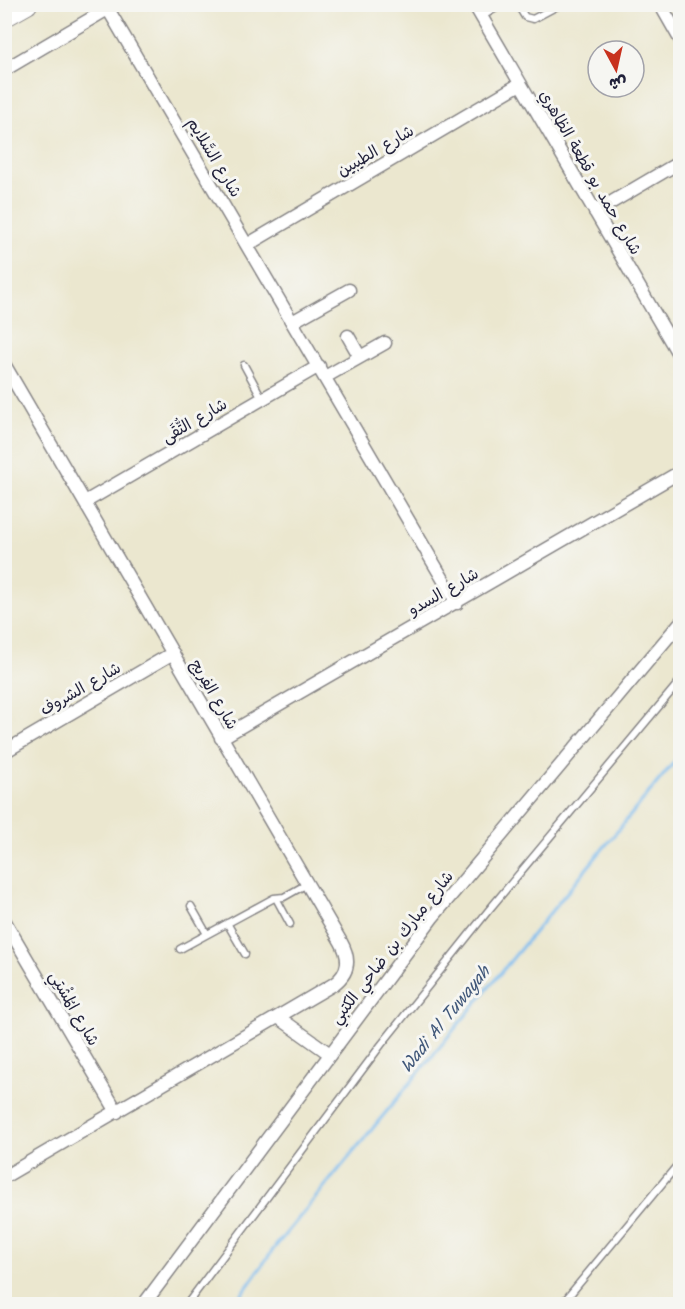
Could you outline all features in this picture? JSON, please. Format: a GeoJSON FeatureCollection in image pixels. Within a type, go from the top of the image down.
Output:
{"type":"FeatureCollection","features":[{"type":"Feature","properties":{"kind":"main road"},"geometry":{"type":"LineString","coordinates":[[4,17],[27,4]]}},
{"type":"Feature","properties":{"kind":"street"},"geometry":{"type":"LineString","coordinates":[[477,9],[497,4]]}},
{"type":"Feature","properties":{"kind":"street"},"geometry":{"type":"LineString","coordinates":[[660,4],[681,39]]}},
{"type":"Feature","properties":{"kind":"street"},"geometry":{"type":"LineString","coordinates":[[4,70],[112,7]]}},
{"type":"Feature","properties":{"kind":"street","name":"شارع السَّلايم"},"geometry":{"type":"LineString","coordinates":[[112,7],[292,322],[457,603]]}},
{"type":"Feature","properties":{"kind":"street","name":"شارع حمد بو قطعة الظاهري"},"geometry":{"type":"LineString","coordinates":[[477,9],[681,357]]}},
{"type":"Feature","properties":{"kind":"street","name":"شارع الطيبين"},"geometry":{"type":"LineString","coordinates":[[247,244],[520,84]]}},
{"type":"Feature","properties":{"kind":"street"},"geometry":{"type":"LineString","coordinates":[[595,212],[681,162]]}},
{"type":"Feature","properties":{"kind":"street"},"geometry":{"type":"LineString","coordinates":[[292,322],[350,290]]}},
{"type":"Feature","properties":{"kind":"street"},"geometry":{"type":"LineString","coordinates":[[348,336],[360,357]]}},
{"type":"Feature","properties":{"kind":"street","name":"شارع التُّقَى"},"geometry":{"type":"LineString","coordinates":[[85,502],[262,399],[360,357],[385,343]]}},
{"type":"Feature","properties":{"kind":"street","name":"شارع الفِريج"},"geometry":{"type":"LineString","coordinates":[[4,364],[9,383],[85,502],[344,948],[348,962],[347,970],[342,978],[334,984],[4,1177]]}},
{"type":"Feature","properties":{"kind":"street","name":"شارع السدو"},"geometry":{"type":"LineString","coordinates":[[221,738],[681,472]]}},
{"type":"Feature","properties":{"kind":"street","name":"شارع مبارك بن ضاحي الكتبي"},"geometry":{"type":"LineString","coordinates":[[144,1305],[432,918],[681,623]]}},
{"type":"Feature","properties":{"kind":"street","name":"شارع الشروف"},"geometry":{"type":"LineString","coordinates":[[4,752],[173,653]]}},
{"type":"Feature","properties":{"kind":"street","name":"شارع المُشْتِي"},"geometry":{"type":"LineString","coordinates":[[4,920],[117,1112]]}},
{"type":"Feature","properties":{"kind":"street"},"geometry":{"type":"LineString","coordinates":[[278,1017],[330,1054]]}},
{"type":"Feature","properties":{"kind":"lane"},"geometry":{"type":"LineString","coordinates":[[517,4],[525,17],[533,19],[561,4]]}},
{"type":"Feature","properties":{"kind":"lane"},"geometry":{"type":"LineString","coordinates":[[244,364],[262,399]]}},
{"type":"Feature","properties":{"kind":"lane"},"geometry":{"type":"LineString","coordinates":[[187,1305],[381,1045],[495,902],[681,681]]}},
{"type":"Feature","properties":{"kind":"lane"},"geometry":{"type":"LineString","coordinates":[[180,949],[307,884]]}},
{"type":"Feature","properties":{"kind":"lane"},"geometry":{"type":"LineString","coordinates":[[276,898],[290,924]]}},
{"type":"Feature","properties":{"kind":"lane"},"geometry":{"type":"LineString","coordinates":[[191,906],[207,934]]}},
{"type":"Feature","properties":{"kind":"lane"},"geometry":{"type":"LineString","coordinates":[[227,923],[245,954]]}},
{"type":"Feature","properties":{"kind":"lane"},"geometry":{"type":"LineString","coordinates":[[562,1305],[681,1162]]}},
{"type":"Feature","properties":{"kind":"waterway","name":"Wadi Al Tuwayah"},"geometry":{"type":"LineString","coordinates":[[235,1304],[275,1247],[680,755]]}}]}
